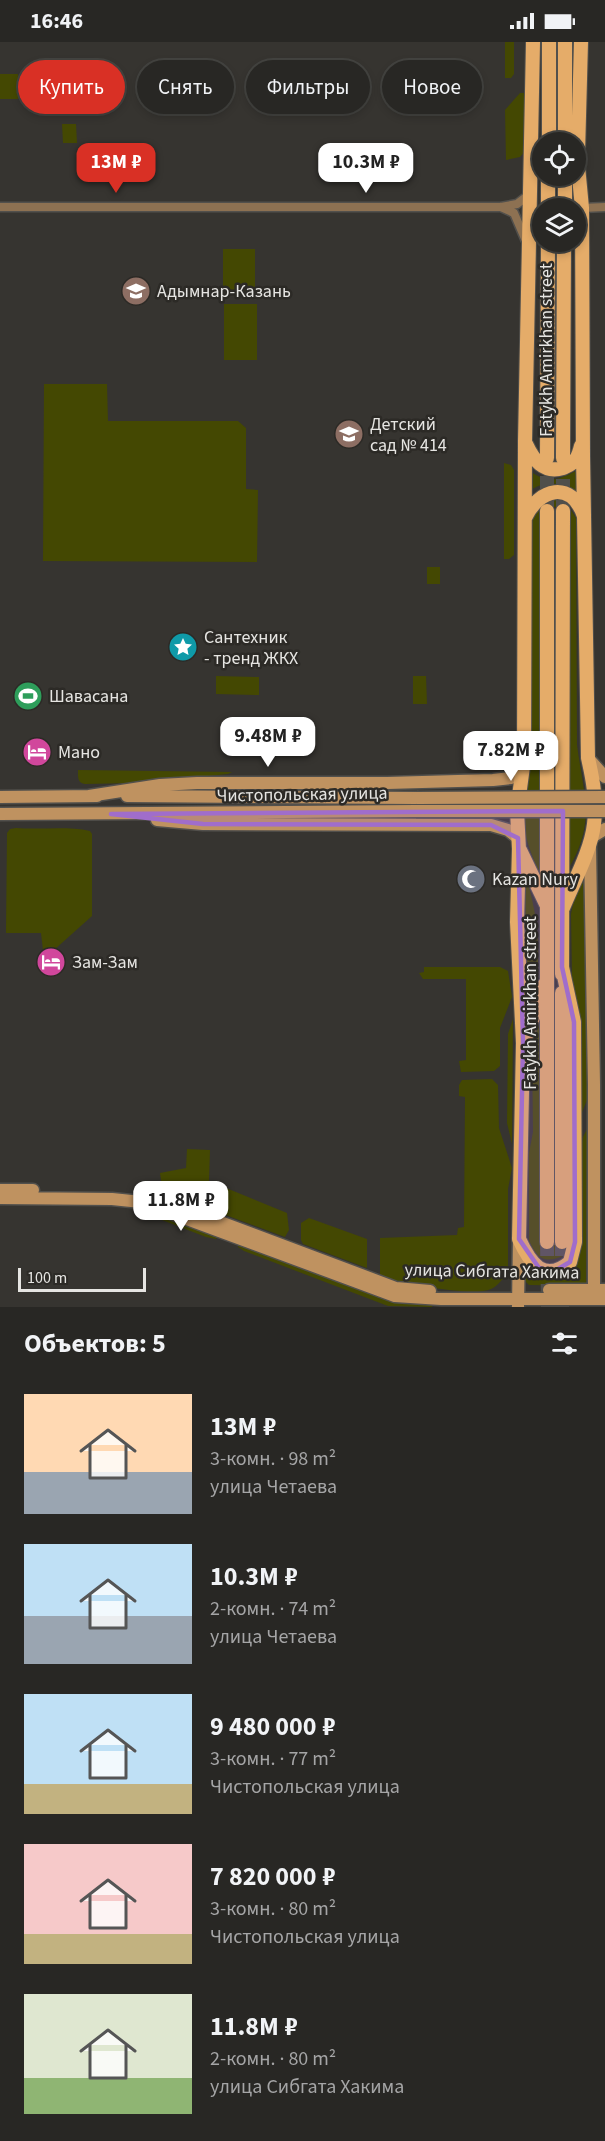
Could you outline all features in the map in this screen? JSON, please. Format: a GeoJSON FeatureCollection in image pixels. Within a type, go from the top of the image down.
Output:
{"type":"FeatureCollection","features":[{"type":"Feature","properties":{"kind":"main road"},"geometry":{"type":"LineString","coordinates":[[0,1198],[112,1199],[141,1202],[395,1296],[441,1299],[518,1299],[523,1044],[517,922],[518,789],[524,759],[524,520],[533,42]]}},
{"type":"Feature","properties":{"kind":"main road"},"geometry":{"type":"LineString","coordinates":[[549,42],[549,132]]}},
{"type":"Feature","properties":{"kind":"main road"},"geometry":{"type":"LineString","coordinates":[[565,42],[565,132]]}},
{"type":"Feature","properties":{"kind":"main road"},"geometry":{"type":"LineString","coordinates":[[578,132],[581,42]]}},
{"type":"Feature","properties":{"kind":"main road"},"geometry":{"type":"LineString","coordinates":[[565,75],[574,132]]}},
{"type":"Feature","properties":{"kind":"main road"},"geometry":{"type":"LineString","coordinates":[[531,189],[549,109]]}},
{"type":"Feature","properties":{"kind":"main road","name":"Fatykh Amirkhan street"},"geometry":{"type":"LineString","coordinates":[[547,458],[548,252]]}},
{"type":"Feature","properties":{"kind":"main road","name":"Fatykh Amirkhan street"},"geometry":{"type":"LineString","coordinates":[[563,458],[564,252]]}},
{"type":"Feature","properties":{"kind":"main road"},"geometry":{"type":"LineString","coordinates":[[582,252],[588,758],[595,799],[591,840],[598,1297]]}},
{"type":"Feature","properties":{"kind":"main road"},"geometry":{"type":"LineString","coordinates":[[525,442],[537,463],[549,469],[556,469],[565,467],[576,460],[583,441]]}},
{"type":"Feature","properties":{"kind":"main road"},"geometry":{"type":"LineString","coordinates":[[524,520],[534,502],[541,496],[556,492],[571,497],[580,507],[585,520]]}},
{"type":"Feature","properties":{"kind":"main road","name":"Fatykh Amirkhan street"},"geometry":{"type":"LineString","coordinates":[[547,511],[548,974],[554,1242],[563,908],[563,511]]}},
{"type":"Feature","properties":{"kind":"main road"},"geometry":{"type":"LineString","coordinates":[[588,758],[605,777]]}},
{"type":"Feature","properties":{"kind":"main road"},"geometry":{"type":"LineString","coordinates":[[89,796],[160,785],[197,783],[493,780],[511,778],[524,759]]}},
{"type":"Feature","properties":{"kind":"main road"},"geometry":{"type":"LineString","coordinates":[[450,782],[461,788],[469,806],[460,821],[451,825]]}},
{"type":"Feature","properties":{"kind":"main road","name":"Чистопольская улица"},"geometry":{"type":"LineString","coordinates":[[0,797],[605,797]]}},
{"type":"Feature","properties":{"kind":"main road","name":"Чистопольская улица"},"geometry":{"type":"LineString","coordinates":[[0,814],[605,811]]}},
{"type":"Feature","properties":{"kind":"main road"},"geometry":{"type":"LineString","coordinates":[[111,814],[203,824],[491,825],[508,830],[519,843],[548,908]]}},
{"type":"Feature","properties":{"kind":"main road"},"geometry":{"type":"LineString","coordinates":[[563,908],[591,840],[605,829]]}},
{"type":"Feature","properties":{"kind":"main road"},"geometry":{"type":"LineString","coordinates":[[519,1239],[525,1253],[539,1268],[553,1272],[559,1271],[570,1262],[575,1242],[574,1022],[562,967]]}},
{"type":"Feature","properties":{"kind":"main road"},"geometry":{"type":"LineString","coordinates":[[523,1044],[548,974]]}},
{"type":"Feature","properties":{"kind":"main road"},"geometry":{"type":"LineString","coordinates":[[576,1133],[594,1111]]}},
{"type":"Feature","properties":{"kind":"main road","name":"улица Сибгата Хакима"},"geometry":{"type":"LineString","coordinates":[[0,1190],[113,1191],[143,1194],[396,1288],[518,1299],[598,1297]]}},
{"type":"Feature","properties":{"kind":"street"},"geometry":{"type":"LineString","coordinates":[[0,207],[501,207],[517,204],[531,189]]}},
{"type":"Feature","properties":{"kind":"street"},"geometry":{"type":"LineString","coordinates":[[501,207],[514,213],[529,248]]}},
{"type":"Feature","properties":{"kind":"street"},"geometry":{"type":"LineString","coordinates":[[586,208],[605,207]]}},
{"type":"Feature","properties":{"kind":"highlighted area"},"geometry":{"type":"Polygon","coordinates":[[[563,811],[562,967],[574,1022],[576,1133],[575,1242],[570,1262],[553,1272],[539,1268],[519,1239],[523,1043],[518,838],[491,825],[203,824],[111,814],[563,811]]]}},
{"type":"Feature","properties":{"kind":"shaded area"},"geometry":{"type":"Polygon","coordinates":[[[505,42],[514,42],[514,74],[511,78],[505,78],[505,42]]]}},
{"type":"Feature","properties":{"kind":"shaded area"},"geometry":{"type":"Polygon","coordinates":[[[0,74],[18,74],[18,99],[0,99],[0,74]]]}},
{"type":"Feature","properties":{"kind":"shaded area"},"geometry":{"type":"Polygon","coordinates":[[[520,93],[526,93],[525,151],[520,157],[506,160],[505,110],[520,93]]]}},
{"type":"Feature","properties":{"kind":"shaded area"},"geometry":{"type":"Polygon","coordinates":[[[62,124],[76,124],[77,143],[63,143],[62,124]]]}},
{"type":"Feature","properties":{"kind":"shaded area"},"geometry":{"type":"Polygon","coordinates":[[[223,249],[255,249],[255,295],[223,295],[223,249]]]}},
{"type":"Feature","properties":{"kind":"shaded area"},"geometry":{"type":"Polygon","coordinates":[[[224,304],[257,304],[257,360],[224,360],[224,304]]]}},
{"type":"Feature","properties":{"kind":"shaded area"},"geometry":{"type":"Polygon","coordinates":[[[44,384],[107,384],[108,421],[238,421],[246,428],[246,489],[258,490],[257,562],[43,561],[44,384]]]}},
{"type":"Feature","properties":{"kind":"shaded area"},"geometry":{"type":"Polygon","coordinates":[[[504,463],[511,465],[514,470],[514,555],[509,559],[504,559],[504,463]]]}},
{"type":"Feature","properties":{"kind":"shaded area"},"geometry":{"type":"Polygon","coordinates":[[[529,470],[547,479],[563,477],[576,471],[578,491],[550,483],[531,490],[529,470]]]}},
{"type":"Feature","properties":{"kind":"shaded area"},"geometry":{"type":"Polygon","coordinates":[[[553,497],[565,501],[576,518],[577,745],[586,810],[582,839],[566,873],[566,507],[539,507],[540,876],[527,840],[522,813],[531,742],[529,518],[532,511],[553,497]]]}},
{"type":"Feature","properties":{"kind":"shaded area"},"geometry":{"type":"Polygon","coordinates":[[[427,567],[440,567],[440,584],[427,584],[427,567]]]}},
{"type":"Feature","properties":{"kind":"shaded area"},"geometry":{"type":"Polygon","coordinates":[[[216,676],[259,677],[259,695],[216,694],[216,676]]]}},
{"type":"Feature","properties":{"kind":"shaded area"},"geometry":{"type":"Polygon","coordinates":[[[413,676],[426,676],[427,704],[413,704],[413,676]]]}},
{"type":"Feature","properties":{"kind":"shaded area"},"geometry":{"type":"Polygon","coordinates":[[[78,770],[232,772],[135,783],[85,784],[79,781],[78,770]]]}},
{"type":"Feature","properties":{"kind":"shaded area"},"geometry":{"type":"Polygon","coordinates":[[[10,829],[72,829],[90,831],[92,834],[92,916],[44,959],[41,933],[6,933],[7,833],[10,829]]]}},
{"type":"Feature","properties":{"kind":"shaded area"},"geometry":{"type":"Polygon","coordinates":[[[584,867],[586,879],[587,1100],[579,1120],[578,1024],[572,976],[571,914],[576,889],[584,867]]]}},
{"type":"Feature","properties":{"kind":"shaded area"},"geometry":{"type":"Polygon","coordinates":[[[525,874],[534,908],[538,943],[536,979],[527,1013],[525,874]]]}},
{"type":"Feature","properties":{"kind":"shaded area"},"geometry":{"type":"Polygon","coordinates":[[[424,967],[500,967],[508,971],[512,997],[500,1028],[500,1066],[494,1071],[461,1072],[459,1061],[466,1060],[466,979],[423,979],[419,973],[424,972],[424,967]]]}},
{"type":"Feature","properties":{"kind":"shaded area"},"geometry":{"type":"Polygon","coordinates":[[[541,1013],[547,1242],[568,1242],[569,1246],[565,1255],[552,1259],[539,1256],[529,1240],[529,1153],[533,1132],[532,1042],[541,1013]]]}},
{"type":"Feature","properties":{"kind":"shaded area"},"geometry":{"type":"Polygon","coordinates":[[[513,1019],[512,1144],[507,1123],[508,1034],[513,1019]]]}},
{"type":"Feature","properties":{"kind":"shaded area"},"geometry":{"type":"Polygon","coordinates":[[[492,1079],[498,1085],[499,1128],[512,1168],[508,1189],[508,1273],[491,1289],[471,1292],[389,1281],[380,1277],[380,1238],[457,1235],[458,1228],[464,1227],[465,1097],[459,1096],[459,1085],[462,1080],[492,1079]]]}},
{"type":"Feature","properties":{"kind":"shaded area"},"geometry":{"type":"Polygon","coordinates":[[[587,1129],[586,1283],[583,1286],[529,1285],[525,1281],[525,1264],[535,1271],[573,1265],[580,1255],[581,1149],[587,1129]]]}},
{"type":"Feature","properties":{"kind":"shaded area"},"geometry":{"type":"Polygon","coordinates":[[[187,1149],[210,1150],[209,1181],[287,1213],[289,1230],[285,1237],[212,1210],[165,1196],[160,1173],[186,1168],[187,1149]]]}},
{"type":"Feature","properties":{"kind":"shaded area"},"geometry":{"type":"Polygon","coordinates":[[[131,1208],[143,1208],[218,1236],[216,1239],[206,1237],[131,1208]]]}},
{"type":"Feature","properties":{"kind":"shaded area"},"geometry":{"type":"Polygon","coordinates":[[[309,1218],[367,1239],[367,1268],[303,1244],[301,1223],[309,1218]]]}},
{"type":"Feature","properties":{"kind":"shaded area"},"geometry":{"type":"Polygon","coordinates":[[[238,1244],[387,1300],[432,1303],[432,1307],[388,1306],[244,1251],[238,1247],[238,1244]]]}},
{"type":"Feature","properties":{"kind":"tunnel"},"geometry":{"type":"LineString","coordinates":[[547,458],[547,511]]}},
{"type":"Feature","properties":{"kind":"tunnel"},"geometry":{"type":"LineString","coordinates":[[563,458],[563,511]]}},
{"type":"Feature","properties":{"kind":"tunnel"},"geometry":{"type":"LineString","coordinates":[[547,1242],[548,1307]]}},
{"type":"Feature","properties":{"kind":"tunnel"},"geometry":{"type":"LineString","coordinates":[[562,1242],[562,1307]]}},
{"type":"Feature","properties":{"kind":"place","name":"Адымнар-Казань"},"geometry":{"type":"Point","coordinates":[136,291]}},
{"type":"Feature","properties":{"kind":"place","name":"Детский сад № 414"},"geometry":{"type":"Point","coordinates":[349,434]}},
{"type":"Feature","properties":{"kind":"place","name":"Сантехник - тренд ЖКХ"},"geometry":{"type":"Point","coordinates":[183,647]}},
{"type":"Feature","properties":{"kind":"place","name":"Шавасана"},"geometry":{"type":"Point","coordinates":[28,696]}},
{"type":"Feature","properties":{"kind":"place","name":"Мано"},"geometry":{"type":"Point","coordinates":[37,752]}},
{"type":"Feature","properties":{"kind":"place","name":"Kazan Nury"},"geometry":{"type":"Point","coordinates":[471,879]}},
{"type":"Feature","properties":{"kind":"place","name":"Зам-Зам"},"geometry":{"type":"Point","coordinates":[51,962]}}]}
